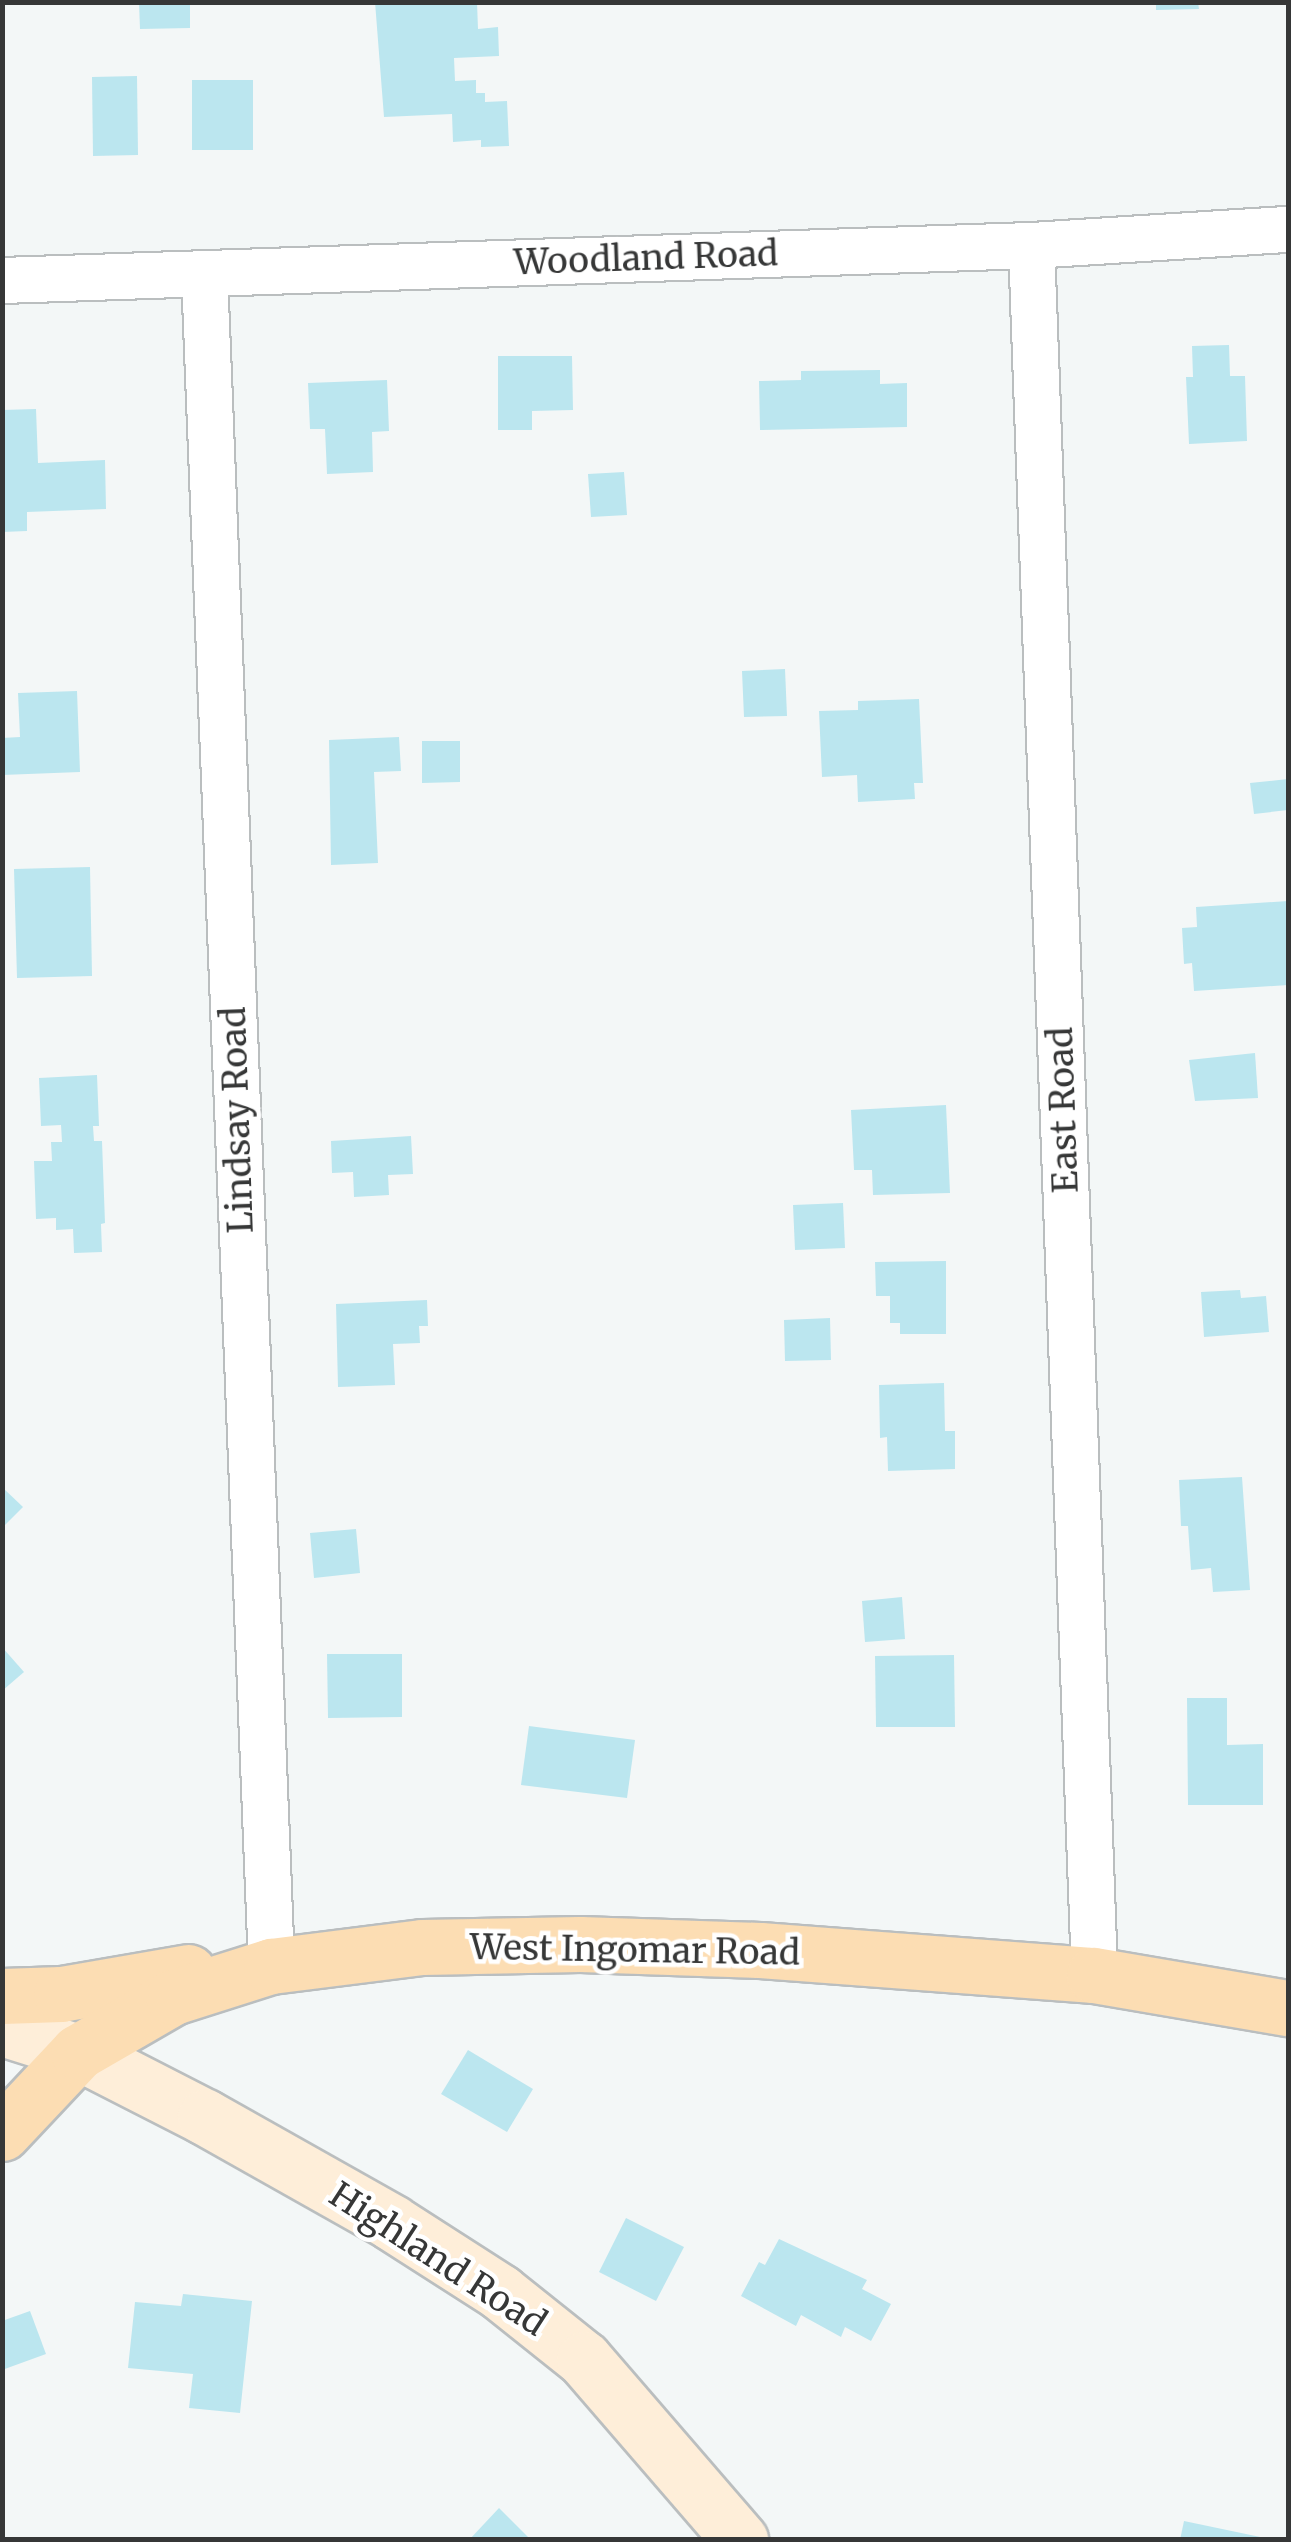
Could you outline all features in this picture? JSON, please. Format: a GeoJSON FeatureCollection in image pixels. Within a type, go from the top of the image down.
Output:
{"type":"FeatureCollection","features":[{"type":"Feature","properties":{"kind":"main road","name":"West Ingomar Road"},"geometry":{"type":"LineString","coordinates":[[2,2133],[78,2052],[173,1997],[271,1966],[422,1947],[563,1944],[760,1950],[1094,1975],[1288,2008]]}},
{"type":"Feature","properties":{"kind":"main road"},"geometry":{"type":"LineString","coordinates":[[2,1996],[61,1994],[168,1974],[271,1966]]}},
{"type":"Feature","properties":{"kind":"street","name":"Woodland Road"},"geometry":{"type":"LineString","coordinates":[[2,280],[1031,245],[1288,229]]}},
{"type":"Feature","properties":{"kind":"street","name":"East Road"},"geometry":{"type":"LineString","coordinates":[[1031,245],[1094,1975]]}},
{"type":"Feature","properties":{"kind":"street","name":"Lindsay Road"},"geometry":{"type":"LineString","coordinates":[[204,274],[271,1966]]}},
{"type":"Feature","properties":{"kind":"street"},"geometry":{"type":"LineString","coordinates":[[2,2028],[78,2052]]}},
{"type":"Feature","properties":{"kind":"street","name":"Highland Road"},"geometry":{"type":"LineString","coordinates":[[78,2052],[391,2222],[500,2292],[584,2359],[740,2540]]}},
{"type":"Feature","properties":{"kind":"building"},"geometry":{"type":"Polygon","coordinates":[[[139,2],[190,2],[190,28],[140,29],[139,2]]]}},
{"type":"Feature","properties":{"kind":"building"},"geometry":{"type":"Polygon","coordinates":[[[375,2],[477,2],[478,29],[498,27],[499,56],[454,58],[455,81],[476,80],[476,93],[485,93],[485,102],[507,101],[509,146],[481,147],[481,140],[453,142],[452,114],[384,117],[375,2]]]}},
{"type":"Feature","properties":{"kind":"building"},"geometry":{"type":"Polygon","coordinates":[[[1156,2],[1198,2],[1199,9],[1156,10],[1156,2]]]}},
{"type":"Feature","properties":{"kind":"building"},"geometry":{"type":"Polygon","coordinates":[[[137,76],[138,155],[93,156],[92,77],[137,76]]]}},
{"type":"Feature","properties":{"kind":"building"},"geometry":{"type":"Polygon","coordinates":[[[192,80],[253,80],[253,150],[192,150],[192,80]]]}},
{"type":"Feature","properties":{"kind":"building"},"geometry":{"type":"Polygon","coordinates":[[[1229,345],[1230,376],[1245,376],[1247,441],[1189,444],[1186,377],[1193,377],[1192,346],[1229,345]]]}},
{"type":"Feature","properties":{"kind":"building"},"geometry":{"type":"Polygon","coordinates":[[[498,356],[572,356],[573,410],[532,411],[532,430],[498,430],[498,356]]]}},
{"type":"Feature","properties":{"kind":"building"},"geometry":{"type":"Polygon","coordinates":[[[880,370],[880,384],[907,383],[907,427],[760,430],[759,381],[801,380],[801,371],[880,370]]]}},
{"type":"Feature","properties":{"kind":"building"},"geometry":{"type":"Polygon","coordinates":[[[387,380],[389,431],[372,432],[373,472],[327,474],[325,429],[310,429],[308,383],[387,380]]]}},
{"type":"Feature","properties":{"kind":"building"},"geometry":{"type":"Polygon","coordinates":[[[36,409],[38,463],[105,460],[106,509],[27,512],[27,531],[2,532],[2,410],[36,409]]]}},
{"type":"Feature","properties":{"kind":"building"},"geometry":{"type":"Polygon","coordinates":[[[624,472],[627,515],[591,517],[588,474],[624,472]]]}},
{"type":"Feature","properties":{"kind":"building"},"geometry":{"type":"Polygon","coordinates":[[[785,669],[787,716],[744,717],[742,671],[785,669]]]}},
{"type":"Feature","properties":{"kind":"building"},"geometry":{"type":"Polygon","coordinates":[[[77,691],[80,772],[2,775],[2,738],[20,737],[18,693],[77,691]]]}},
{"type":"Feature","properties":{"kind":"building"},"geometry":{"type":"Polygon","coordinates":[[[919,699],[923,783],[914,783],[915,799],[858,802],[857,775],[822,777],[819,711],[858,710],[858,701],[919,699]]]}},
{"type":"Feature","properties":{"kind":"building"},"geometry":{"type":"Polygon","coordinates":[[[399,737],[401,771],[374,772],[378,863],[331,865],[329,740],[399,737]]]}},
{"type":"Feature","properties":{"kind":"building"},"geometry":{"type":"Polygon","coordinates":[[[422,741],[460,741],[460,782],[422,783],[422,741]]]}},
{"type":"Feature","properties":{"kind":"building"},"geometry":{"type":"Polygon","coordinates":[[[1288,779],[1288,810],[1254,814],[1250,783],[1288,779]]]}},
{"type":"Feature","properties":{"kind":"building"},"geometry":{"type":"Polygon","coordinates":[[[90,867],[92,976],[17,978],[14,869],[90,867]]]}},
{"type":"Feature","properties":{"kind":"building"},"geometry":{"type":"Polygon","coordinates":[[[1288,901],[1288,985],[1194,991],[1192,963],[1184,964],[1182,928],[1197,927],[1196,907],[1288,901]]]}},
{"type":"Feature","properties":{"kind":"building"},"geometry":{"type":"Polygon","coordinates":[[[1255,1053],[1258,1098],[1195,1101],[1189,1060],[1255,1053]]]}},
{"type":"Feature","properties":{"kind":"building"},"geometry":{"type":"Polygon","coordinates":[[[97,1075],[99,1126],[93,1126],[94,1141],[102,1141],[102,1252],[74,1253],[73,1229],[56,1230],[56,1218],[36,1219],[34,1161],[52,1161],[51,1142],[62,1142],[61,1125],[41,1126],[39,1078],[97,1075]]]}},
{"type":"Feature","properties":{"kind":"building"},"geometry":{"type":"Polygon","coordinates":[[[946,1105],[950,1193],[873,1195],[872,1170],[854,1170],[851,1110],[946,1105]]]}},
{"type":"Feature","properties":{"kind":"building"},"geometry":{"type":"Polygon","coordinates":[[[411,1136],[413,1174],[388,1175],[389,1195],[354,1197],[353,1172],[332,1173],[331,1141],[411,1136]]]}},
{"type":"Feature","properties":{"kind":"building"},"geometry":{"type":"Polygon","coordinates":[[[843,1203],[845,1248],[795,1250],[793,1205],[843,1203]]]}},
{"type":"Feature","properties":{"kind":"building"},"geometry":{"type":"Polygon","coordinates":[[[946,1261],[946,1334],[900,1334],[900,1323],[890,1323],[890,1296],[876,1296],[875,1262],[946,1261]]]}},
{"type":"Feature","properties":{"kind":"building"},"geometry":{"type":"Polygon","coordinates":[[[1240,1290],[1241,1298],[1266,1296],[1269,1332],[1204,1337],[1201,1292],[1240,1290]]]}},
{"type":"Feature","properties":{"kind":"building"},"geometry":{"type":"Polygon","coordinates":[[[427,1300],[428,1326],[419,1326],[420,1343],[393,1344],[395,1385],[338,1387],[336,1304],[427,1300]]]}},
{"type":"Feature","properties":{"kind":"building"},"geometry":{"type":"Polygon","coordinates":[[[830,1318],[831,1360],[785,1361],[784,1320],[830,1318]]]}},
{"type":"Feature","properties":{"kind":"building"},"geometry":{"type":"Polygon","coordinates":[[[944,1383],[945,1431],[955,1431],[955,1469],[888,1471],[887,1437],[880,1438],[879,1385],[944,1383]]]}},
{"type":"Feature","properties":{"kind":"building"},"geometry":{"type":"Polygon","coordinates":[[[1242,1477],[1250,1590],[1213,1592],[1211,1568],[1191,1570],[1188,1526],[1181,1526],[1179,1480],[1242,1477]]]}},
{"type":"Feature","properties":{"kind":"building"},"geometry":{"type":"Polygon","coordinates":[[[2,1487],[23,1507],[2,1528],[2,1487]]]}},
{"type":"Feature","properties":{"kind":"building"},"geometry":{"type":"Polygon","coordinates":[[[356,1529],[360,1573],[314,1578],[310,1533],[356,1529]]]}},
{"type":"Feature","properties":{"kind":"building"},"geometry":{"type":"Polygon","coordinates":[[[902,1597],[905,1639],[865,1642],[862,1601],[902,1597]]]}},
{"type":"Feature","properties":{"kind":"building"},"geometry":{"type":"Polygon","coordinates":[[[2,1647],[24,1672],[2,1691],[2,1647]]]}},
{"type":"Feature","properties":{"kind":"building"},"geometry":{"type":"Polygon","coordinates":[[[327,1654],[402,1654],[402,1717],[328,1718],[327,1654]]]}},
{"type":"Feature","properties":{"kind":"building"},"geometry":{"type":"Polygon","coordinates":[[[954,1655],[955,1727],[876,1727],[875,1656],[954,1655]]]}},
{"type":"Feature","properties":{"kind":"building"},"geometry":{"type":"Polygon","coordinates":[[[1187,1698],[1227,1698],[1227,1745],[1263,1744],[1263,1805],[1188,1805],[1187,1698]]]}},
{"type":"Feature","properties":{"kind":"building"},"geometry":{"type":"Polygon","coordinates":[[[529,1726],[635,1740],[627,1798],[521,1785],[529,1726]]]}},
{"type":"Feature","properties":{"kind":"building"},"geometry":{"type":"Polygon","coordinates":[[[468,2050],[533,2089],[507,2132],[441,2094],[468,2050]]]}},
{"type":"Feature","properties":{"kind":"building"},"geometry":{"type":"Polygon","coordinates":[[[626,2218],[684,2247],[656,2301],[599,2272],[626,2218]]]}},
{"type":"Feature","properties":{"kind":"building"},"geometry":{"type":"Polygon","coordinates":[[[779,2239],[867,2280],[862,2289],[891,2304],[871,2341],[845,2327],[841,2337],[801,2315],[796,2326],[741,2296],[759,2262],[765,2265],[779,2239]]]}},
{"type":"Feature","properties":{"kind":"building"},"geometry":{"type":"Polygon","coordinates":[[[183,2294],[252,2301],[240,2413],[189,2408],[193,2374],[128,2368],[135,2302],[181,2306],[183,2294]]]}},
{"type":"Feature","properties":{"kind":"building"},"geometry":{"type":"Polygon","coordinates":[[[30,2311],[46,2354],[2,2370],[2,2321],[30,2311]]]}},
{"type":"Feature","properties":{"kind":"building"},"geometry":{"type":"Polygon","coordinates":[[[499,2508],[531,2540],[469,2540],[499,2508]]]}},
{"type":"Feature","properties":{"kind":"building"},"geometry":{"type":"Polygon","coordinates":[[[1184,2521],[1265,2538],[1265,2540],[1180,2540],[1184,2521]]]}}]}
